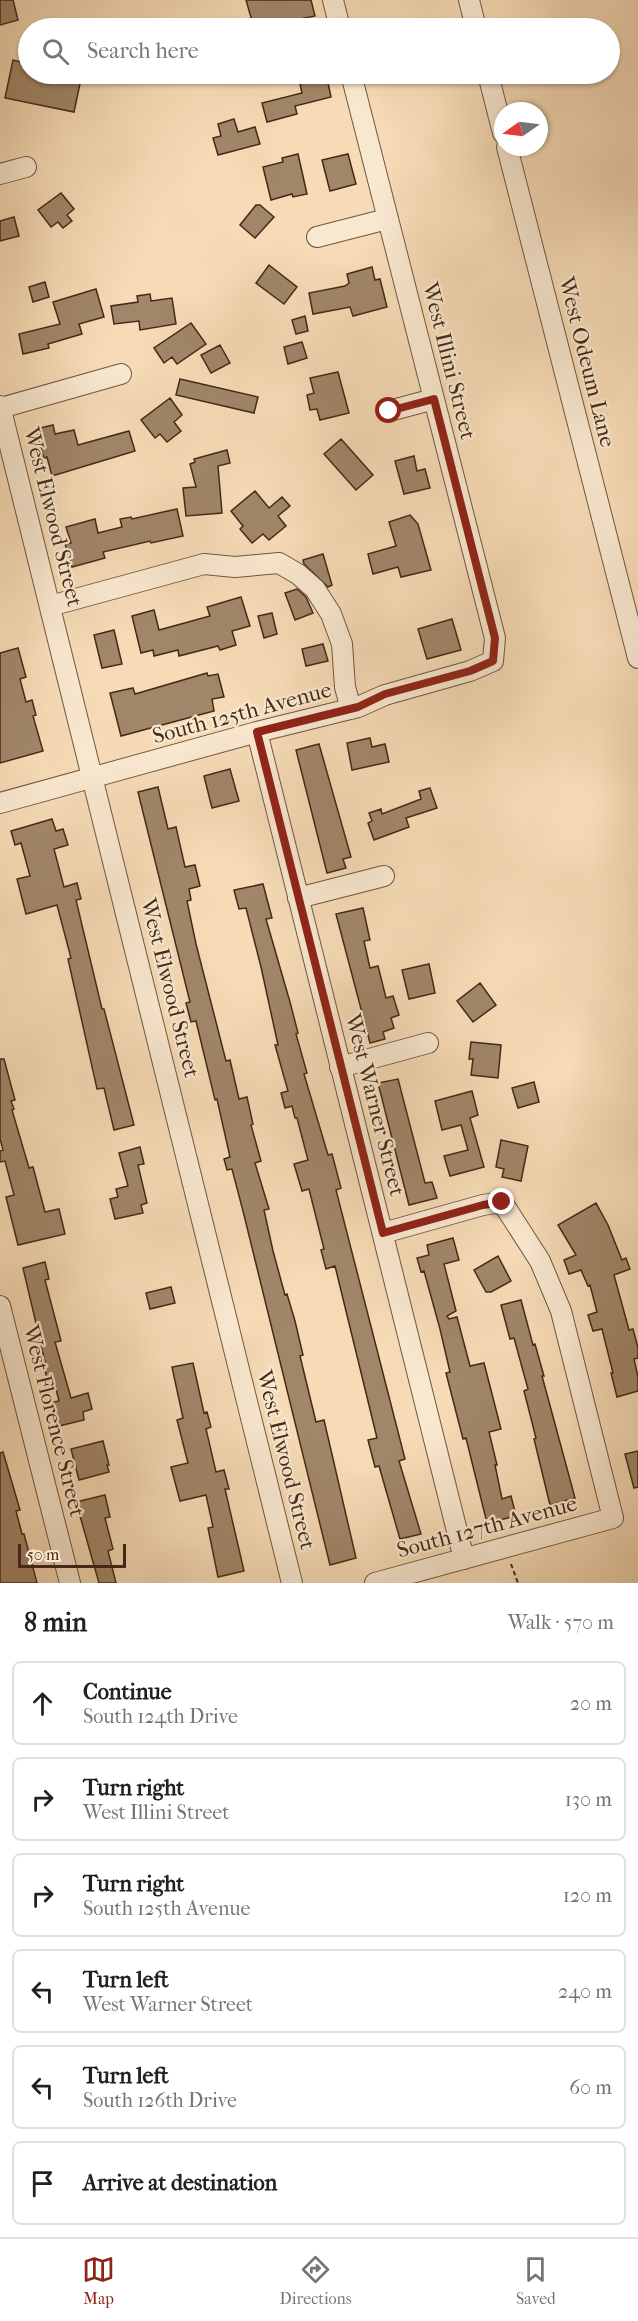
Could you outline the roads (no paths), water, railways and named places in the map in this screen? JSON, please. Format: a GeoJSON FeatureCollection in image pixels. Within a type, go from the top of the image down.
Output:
{"type":"FeatureCollection","features":[{"type":"Feature","properties":{"kind":"street"},"geometry":{"type":"LineString","coordinates":[[333,0],[338,18]]}},
{"type":"Feature","properties":{"kind":"street"},"geometry":{"type":"LineString","coordinates":[[469,0],[474,18]]}},
{"type":"Feature","properties":{"kind":"street","name":"West Illini Street"},"geometry":{"type":"LineString","coordinates":[[353,84],[495,638],[493,661]]}},
{"type":"Feature","properties":{"kind":"street"},"geometry":{"type":"LineString","coordinates":[[491,84],[495,102]]}},
{"type":"Feature","properties":{"kind":"street","name":"West Odeum Lane"},"geometry":{"type":"LineString","coordinates":[[509,156],[632,613],[638,658]]}},
{"type":"Feature","properties":{"kind":"street"},"geometry":{"type":"LineString","coordinates":[[0,174],[26,167]]}},
{"type":"Feature","properties":{"kind":"street"},"geometry":{"type":"LineString","coordinates":[[317,237],[387,219]]}},
{"type":"Feature","properties":{"kind":"street"},"geometry":{"type":"LineString","coordinates":[[0,407],[121,374]]}},
{"type":"Feature","properties":{"kind":"street"},"geometry":{"type":"LineString","coordinates":[[389,411],[434,399]]}},
{"type":"Feature","properties":{"kind":"street","name":"West Elwood Street"},"geometry":{"type":"LineString","coordinates":[[0,407],[292,1583]]}},
{"type":"Feature","properties":{"kind":"street"},"geometry":{"type":"LineString","coordinates":[[50,606],[204,564],[235,567],[279,563],[298,574],[315,589],[331,614],[342,644],[345,687],[351,709]]}},
{"type":"Feature","properties":{"kind":"street","name":"South 125th Avenue"},"geometry":{"type":"LineString","coordinates":[[0,803],[257,732],[351,709],[385,694],[470,671],[493,661]]}},
{"type":"Feature","properties":{"kind":"street","name":"West Warner Street"},"geometry":{"type":"LineString","coordinates":[[257,732],[464,1559]]}},
{"type":"Feature","properties":{"kind":"street"},"geometry":{"type":"LineString","coordinates":[[298,898],[384,876]]}},
{"type":"Feature","properties":{"kind":"street"},"geometry":{"type":"LineString","coordinates":[[340,1067],[428,1043]]}},
{"type":"Feature","properties":{"kind":"street","name":"South 127th Avenue"},"geometry":{"type":"LineString","coordinates":[[375,1583],[613,1518],[561,1311],[540,1261],[502,1202],[483,1205],[383,1233]]}},
{"type":"Feature","properties":{"kind":"street","name":"West Florence Street"},"geometry":{"type":"LineString","coordinates":[[0,1306],[4,1342],[70,1583]]}}]}
